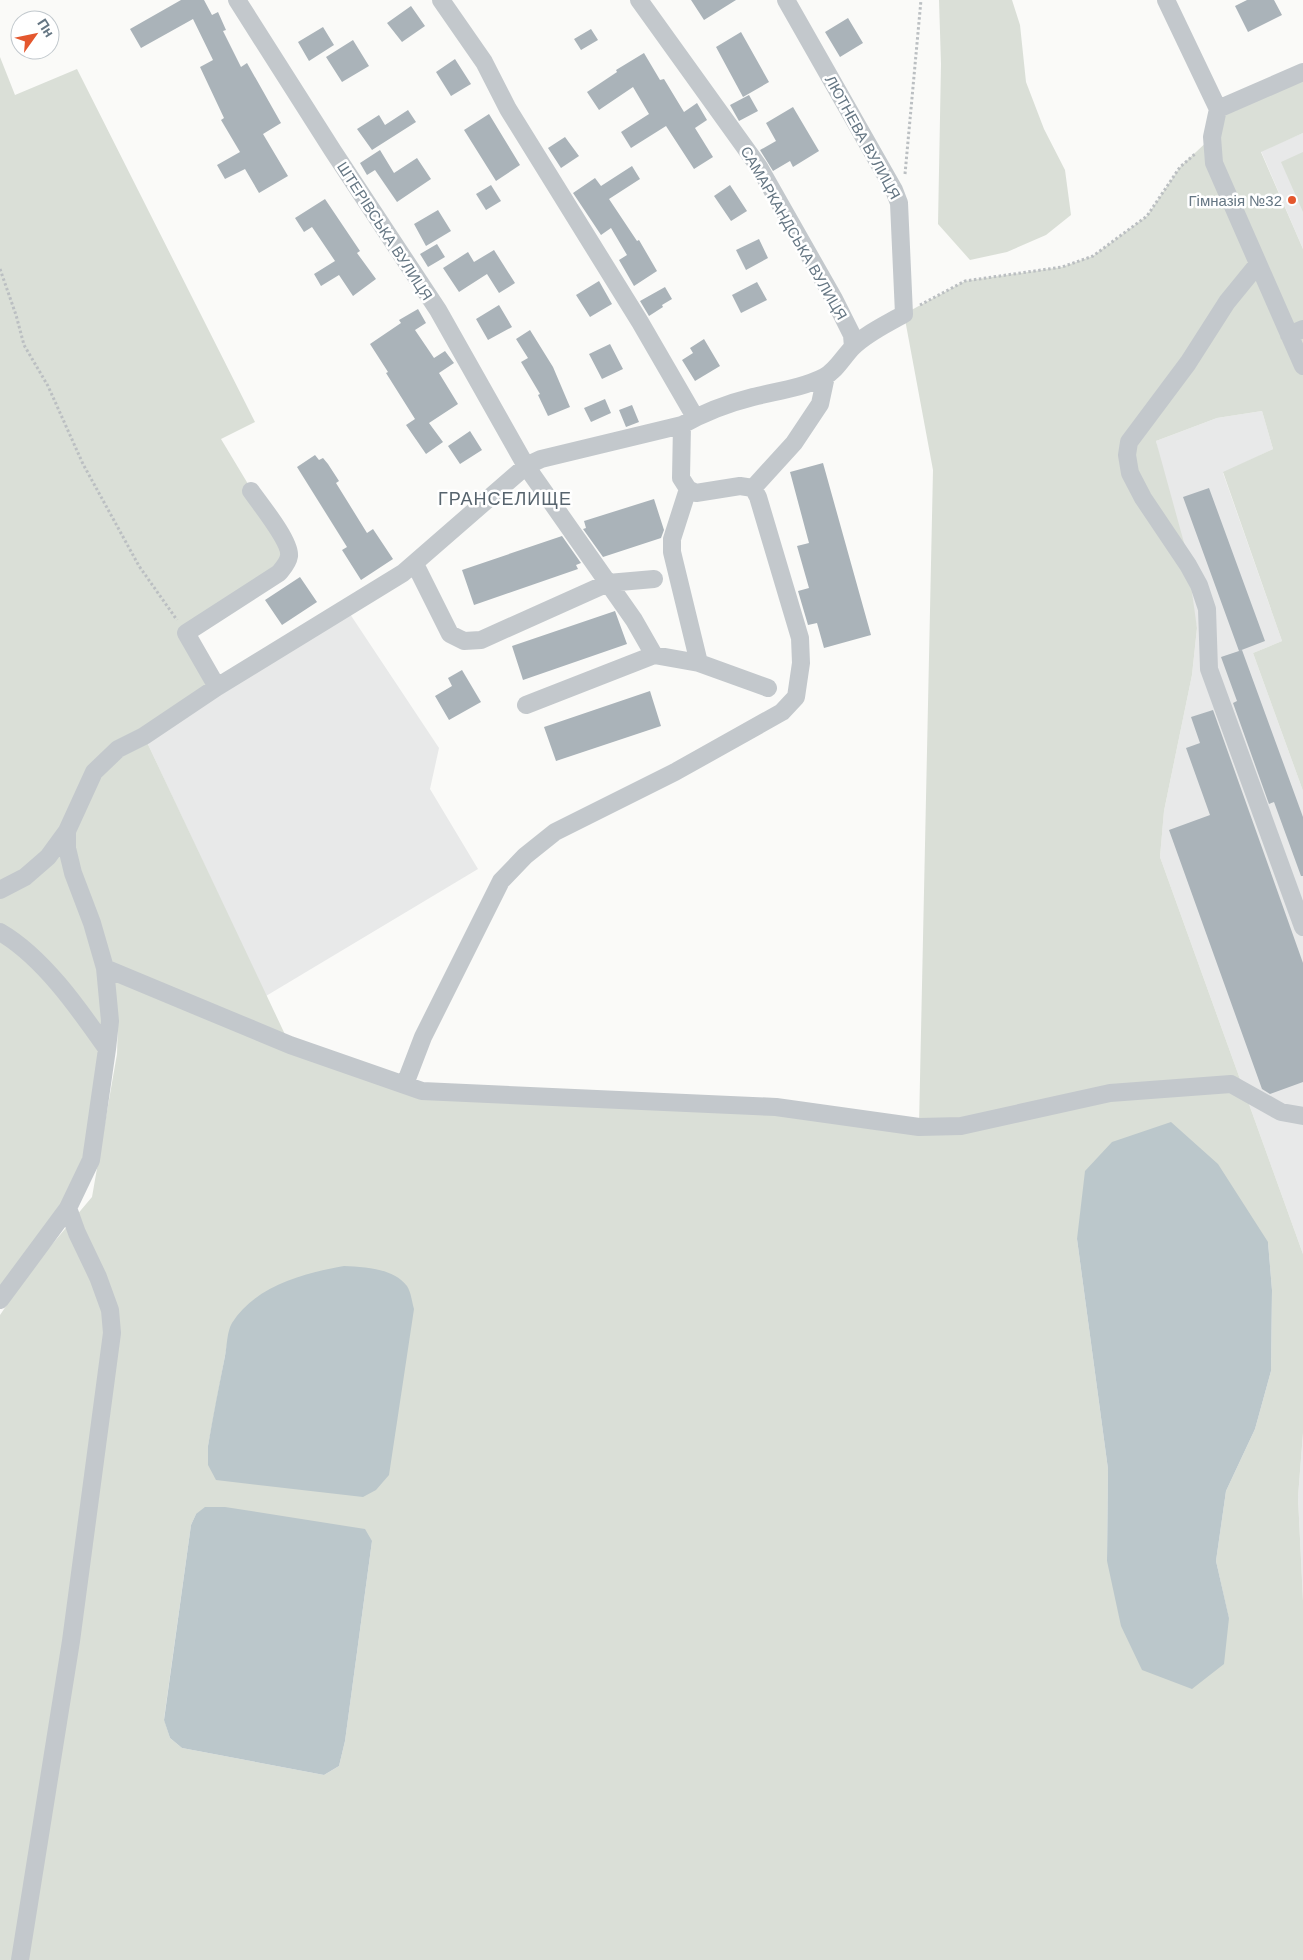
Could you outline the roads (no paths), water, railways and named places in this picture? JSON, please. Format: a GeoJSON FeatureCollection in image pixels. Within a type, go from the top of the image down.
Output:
{"type":"FeatureCollection","features":[{"type":"Feature","properties":{"kind":"street","name":"ШТЕРІВСЬКА ВУЛИЦЯ"},"geometry":{"type":"LineString","coordinates":[[238,0],[333,151],[438,310],[526,466],[634,620],[654,655]]}},
{"type":"Feature","properties":{"kind":"street"},"geometry":{"type":"LineString","coordinates":[[441,0],[484,62],[508,108],[640,322],[688,421],[681,478],[688,489],[696,493],[740,486],[753,488]]}},
{"type":"Feature","properties":{"kind":"street","name":"САМАРКАНДСЬКА ВУЛИЦЯ"},"geometry":{"type":"LineString","coordinates":[[639,0],[759,167],[834,299],[852,335],[853,347]]}},
{"type":"Feature","properties":{"kind":"street","name":"ЛЮТНЕВА ВУЛИЦЯ"},"geometry":{"type":"LineString","coordinates":[[786,0],[900,203],[904,314],[862,339],[853,347]]}},
{"type":"Feature","properties":{"kind":"street"},"geometry":{"type":"LineString","coordinates":[[1166,0],[1218,109],[1212,137],[1214,162],[1258,264],[1296,332],[1303,366]]}},
{"type":"Feature","properties":{"kind":"street"},"geometry":{"type":"LineString","coordinates":[[1218,109],[1303,72]]}},
{"type":"Feature","properties":{"kind":"street"},"geometry":{"type":"LineString","coordinates":[[1258,264],[1226,302],[1188,363],[1129,442],[1127,455],[1130,473],[1143,498],[1188,565],[1199,585],[1206,609],[1210,669],[1303,927]]}},
{"type":"Feature","properties":{"kind":"street"},"geometry":{"type":"LineString","coordinates":[[0,890],[25,877],[48,857],[68,831],[94,772],[118,750],[144,736],[217,687],[415,564],[526,466],[541,459],[688,421],[751,398],[792,389],[826,376],[853,347]]}},
{"type":"Feature","properties":{"kind":"street"},"geometry":{"type":"LineString","coordinates":[[753,488],[794,443],[820,404],[826,376]]}},
{"type":"Feature","properties":{"kind":"street"},"geometry":{"type":"LineString","coordinates":[[405,1084],[423,1037],[501,881],[525,856],[555,832],[675,772],[782,712],[796,697],[801,663],[800,638],[758,497],[753,488]]}},
{"type":"Feature","properties":{"kind":"street"},"geometry":{"type":"LineString","coordinates":[[688,489],[672,539],[672,552],[699,664]]}},
{"type":"Feature","properties":{"kind":"street"},"geometry":{"type":"LineString","coordinates":[[217,687],[186,633],[279,573],[286,564],[290,554],[287,544],[251,491]]}},
{"type":"Feature","properties":{"kind":"street"},"geometry":{"type":"LineString","coordinates":[[415,564],[450,634],[464,641],[480,640],[608,583],[654,578]]}},
{"type":"Feature","properties":{"kind":"street"},"geometry":{"type":"LineString","coordinates":[[526,706],[654,655],[699,664],[768,688]]}},
{"type":"Feature","properties":{"kind":"street"},"geometry":{"type":"LineString","coordinates":[[0,1300],[68,1208],[90,1160],[107,1049],[110,1021],[105,968],[92,923],[73,873],[68,848],[68,831]]}},
{"type":"Feature","properties":{"kind":"street"},"geometry":{"type":"LineString","coordinates":[[0,932],[16,942],[62,988],[107,1049]]}},
{"type":"Feature","properties":{"kind":"street"},"geometry":{"type":"LineString","coordinates":[[105,968],[290,1044],[422,1091],[776,1107],[919,1127],[961,1126],[1110,1093],[1232,1084],[1281,1112],[1303,1116]]}},
{"type":"Feature","properties":{"kind":"street"},"geometry":{"type":"LineString","coordinates":[[20,1960],[71,1642],[112,1334],[110,1310],[68,1208]]}},
{"type":"Feature","properties":{"kind":"place","name":"Гімназія №32"},"geometry":{"type":"Point","coordinates":[1292,200]}},
{"type":"Feature","properties":{"kind":"district","name":"ГРАНСЕЛИЩЕ"},"geometry":{"type":"Point","coordinates":[505,499]}}]}
